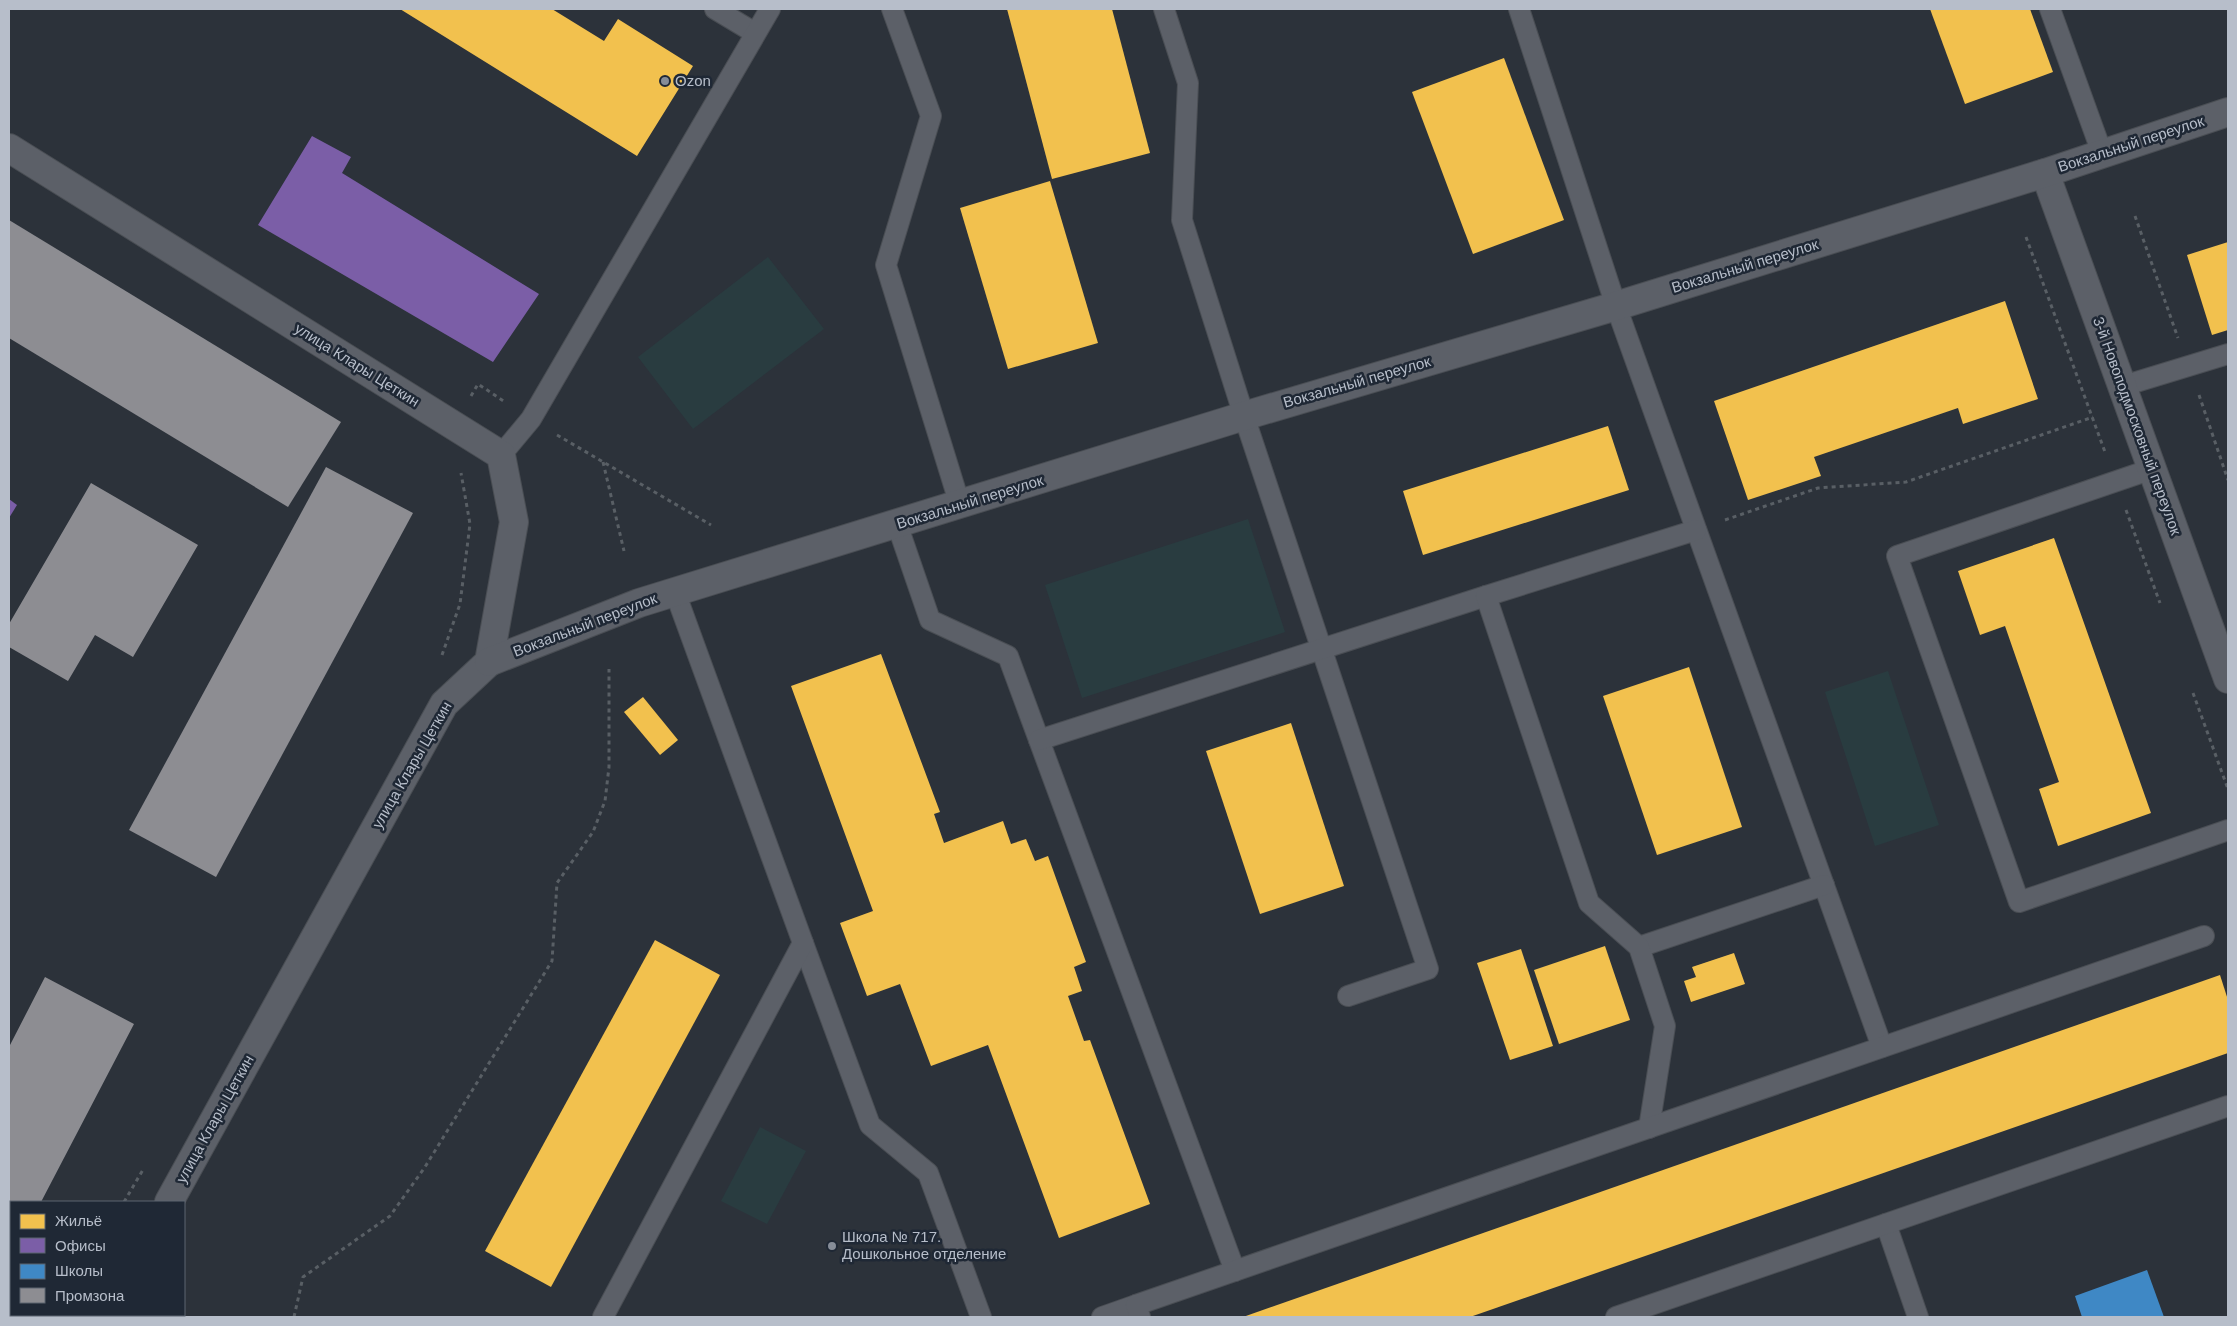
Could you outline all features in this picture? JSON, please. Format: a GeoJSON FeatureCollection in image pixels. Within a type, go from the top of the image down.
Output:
{"type":"FeatureCollection","features":[{"type":"Feature","properties":{"kind":"street","name":"Вокзальный переулок"},"geometry":{"type":"LineString","coordinates":[[489,662],[639,603],[1244,416],[1616,306],[2046,173],[2228,112]]}},
{"type":"Feature","properties":{"kind":"street","name":"улица Клары Цеткин"},"geometry":{"type":"LineString","coordinates":[[9,148],[501,455]]}},
{"type":"Feature","properties":{"kind":"street","name":"3-й Новоподмосковный переулок"},"geometry":{"type":"LineString","coordinates":[[2046,173],[2228,679]]}},
{"type":"Feature","properties":{"kind":"street"},"geometry":{"type":"LineString","coordinates":[[489,662],[514,522],[501,455]]}},
{"type":"Feature","properties":{"kind":"street","name":"улица Клары Цеткин"},"geometry":{"type":"LineString","coordinates":[[170,1201],[444,704],[489,662]]}},
{"type":"Feature","properties":{"kind":"lane"},"geometry":{"type":"LineString","coordinates":[[715,9],[755,33]]}},
{"type":"Feature","properties":{"kind":"lane"},"geometry":{"type":"LineString","coordinates":[[501,455],[531,420],[770,9]]}},
{"type":"Feature","properties":{"kind":"lane"},"geometry":{"type":"LineString","coordinates":[[892,9],[930,116],[886,265],[960,505]]}},
{"type":"Feature","properties":{"kind":"lane"},"geometry":{"type":"LineString","coordinates":[[1164,9],[1188,83],[1182,220],[1244,416],[1428,969],[1348,996]]}},
{"type":"Feature","properties":{"kind":"lane"},"geometry":{"type":"LineString","coordinates":[[1519,9],[1616,306],[1882,1047]]}},
{"type":"Feature","properties":{"kind":"lane"},"geometry":{"type":"LineString","coordinates":[[2050,9],[2102,153]]}},
{"type":"Feature","properties":{"kind":"lane"},"geometry":{"type":"LineString","coordinates":[[2126,396],[2228,354]]}},
{"type":"Feature","properties":{"kind":"lane"},"geometry":{"type":"LineString","coordinates":[[2152,469],[1897,556],[2019,902],[2228,830]]}},
{"type":"Feature","properties":{"kind":"lane"},"geometry":{"type":"LineString","coordinates":[[897,524],[930,620],[1008,656],[1235,1271]]}},
{"type":"Feature","properties":{"kind":"lane"},"geometry":{"type":"LineString","coordinates":[[1038,740],[1696,530]]}},
{"type":"Feature","properties":{"kind":"lane"},"geometry":{"type":"LineString","coordinates":[[675,592],[870,1125],[928,1173],[981,1317]]}},
{"type":"Feature","properties":{"kind":"lane"},"geometry":{"type":"LineString","coordinates":[[1486,596],[1589,903],[1639,947],[1665,1026],[1649,1128]]}},
{"type":"Feature","properties":{"kind":"lane"},"geometry":{"type":"LineString","coordinates":[[1639,947],[1824,885]]}},
{"type":"Feature","properties":{"kind":"lane"},"geometry":{"type":"LineString","coordinates":[[1102,1317],[1138,1311],[1235,1271],[2204,936]]}},
{"type":"Feature","properties":{"kind":"lane"},"geometry":{"type":"LineString","coordinates":[[603,1317],[804,943]]}},
{"type":"Feature","properties":{"kind":"lane"},"geometry":{"type":"LineString","coordinates":[[1616,1317],[2228,1106]]}},
{"type":"Feature","properties":{"kind":"lane"},"geometry":{"type":"LineString","coordinates":[[1886,1224],[1918,1317]]}},
{"type":"Feature","properties":{"kind":"path"},"geometry":{"type":"LineString","coordinates":[[441,660],[460,604],[470,524],[457,456],[443,444],[478,384],[531,420],[710,525]]}},
{"type":"Feature","properties":{"kind":"path"},"geometry":{"type":"LineString","coordinates":[[1696,530],[1818,488],[1906,482],[2126,396]]}},
{"type":"Feature","properties":{"kind":"path"},"geometry":{"type":"LineString","coordinates":[[602,462],[624,552]]}},
{"type":"Feature","properties":{"kind":"path"},"geometry":{"type":"LineString","coordinates":[[294,1317],[303,1277],[390,1216],[425,1167],[552,961],[558,883],[593,832],[605,801],[609,767],[609,669]]}},
{"type":"Feature","properties":{"kind":"path"},"geometry":{"type":"LineString","coordinates":[[125,1201],[144,1168]]}},
{"type":"Feature","properties":{"kind":"green space"},"geometry":{"type":"Polygon","coordinates":[[[768,257],[824,329],[693,429],[638,357],[768,257]]]}},
{"type":"Feature","properties":{"kind":"green space"},"geometry":{"type":"Polygon","coordinates":[[[1248,519],[1285,632],[1082,698],[1045,585],[1248,519]]]}},
{"type":"Feature","properties":{"kind":"green space"},"geometry":{"type":"Polygon","coordinates":[[[1888,671],[1939,825],[1875,846],[1825,692],[1888,671]]]}},
{"type":"Feature","properties":{"kind":"green space"},"geometry":{"type":"Polygon","coordinates":[[[760,1127],[806,1151],[767,1224],[721,1201],[760,1127]]]}},
{"type":"Feature","properties":{"kind":"building: Жильё"},"geometry":{"type":"Polygon","coordinates":[[[400,9],[552,9],[604,41],[618,19],[693,66],[637,156],[400,9]]]}},
{"type":"Feature","properties":{"kind":"building: Жильё"},"geometry":{"type":"Polygon","coordinates":[[[1007,9],[1112,9],[1150,153],[1052,179],[1007,9]]]}},
{"type":"Feature","properties":{"kind":"building: Жильё"},"geometry":{"type":"Polygon","coordinates":[[[1930,9],[2030,9],[2053,72],[1965,104],[1930,9]]]}},
{"type":"Feature","properties":{"kind":"building: Жильё"},"geometry":{"type":"Polygon","coordinates":[[[1504,58],[1564,220],[1473,254],[1412,92],[1504,58]]]}},
{"type":"Feature","properties":{"kind":"building: Жильё"},"geometry":{"type":"Polygon","coordinates":[[[1050,181],[1098,343],[1008,369],[960,208],[1050,181]]]}},
{"type":"Feature","properties":{"kind":"building: Жильё"},"geometry":{"type":"Polygon","coordinates":[[[2228,242],[2228,330],[2212,335],[2187,255],[2228,242]]]}},
{"type":"Feature","properties":{"kind":"building: Жильё"},"geometry":{"type":"Polygon","coordinates":[[[2005,301],[2038,399],[1963,424],[1958,408],[1814,457],[1821,476],[1748,500],[1714,401],[2005,301]]]}},
{"type":"Feature","properties":{"kind":"building: Жильё"},"geometry":{"type":"Polygon","coordinates":[[[1608,426],[1629,490],[1423,555],[1403,491],[1608,426]]]}},
{"type":"Feature","properties":{"kind":"building: Жильё"},"geometry":{"type":"Polygon","coordinates":[[[2054,538],[2151,813],[2058,846],[2039,789],[2059,782],[2005,626],[1980,635],[1958,571],[2054,538]]]}},
{"type":"Feature","properties":{"kind":"building: Жильё"},"geometry":{"type":"Polygon","coordinates":[[[881,654],[940,812],[934,814],[944,843],[1003,821],[1011,844],[1026,839],[1035,861],[1048,856],[1086,962],[1074,967],[1082,991],[1068,996],[1084,1041],[1090,1040],[1150,1204],[1059,1238],[988,1045],[931,1066],[900,984],[867,996],[840,923],[873,911],[791,686],[881,654]]]}},
{"type":"Feature","properties":{"kind":"building: Жильё"},"geometry":{"type":"Polygon","coordinates":[[[1689,667],[1742,827],[1657,855],[1603,696],[1689,667]]]}},
{"type":"Feature","properties":{"kind":"building: Жильё"},"geometry":{"type":"Polygon","coordinates":[[[643,697],[678,740],[660,755],[624,712],[643,697]]]}},
{"type":"Feature","properties":{"kind":"building: Жильё"},"geometry":{"type":"Polygon","coordinates":[[[1291,723],[1344,886],[1260,914],[1206,751],[1291,723]]]}},
{"type":"Feature","properties":{"kind":"building: Жильё"},"geometry":{"type":"Polygon","coordinates":[[[655,940],[720,975],[551,1287],[485,1251],[655,940]]]}},
{"type":"Feature","properties":{"kind":"building: Жильё"},"geometry":{"type":"Polygon","coordinates":[[[1605,946],[1630,1020],[1559,1044],[1534,970],[1605,946]]]}},
{"type":"Feature","properties":{"kind":"building: Жильё"},"geometry":{"type":"Polygon","coordinates":[[[1521,949],[1553,1046],[1510,1060],[1477,963],[1521,949]]]}},
{"type":"Feature","properties":{"kind":"building: Жильё"},"geometry":{"type":"Polygon","coordinates":[[[1734,953],[1745,984],[1691,1002],[1684,981],[1696,977],[1692,967],[1734,953]]]}},
{"type":"Feature","properties":{"kind":"building: Жильё"},"geometry":{"type":"Polygon","coordinates":[[[2220,975],[2228,1000],[2228,1053],[1470,1317],[1243,1317],[2220,975]]]}},
{"type":"Feature","properties":{"kind":"building: Офисы"},"geometry":{"type":"Polygon","coordinates":[[[312,136],[351,157],[342,173],[539,294],[493,362],[258,225],[312,136]]]}},
{"type":"Feature","properties":{"kind":"building: Офисы"},"geometry":{"type":"Polygon","coordinates":[[[9,499],[17,505],[9,518],[9,499]]]}},
{"type":"Feature","properties":{"kind":"building: Школы"},"geometry":{"type":"Polygon","coordinates":[[[2147,1270],[2164,1317],[2082,1317],[2075,1296],[2147,1270]]]}},
{"type":"Feature","properties":{"kind":"building: Промзона"},"geometry":{"type":"Polygon","coordinates":[[[9,220],[341,422],[288,507],[9,338],[9,220]]]}},
{"type":"Feature","properties":{"kind":"building: Промзона"},"geometry":{"type":"Polygon","coordinates":[[[326,467],[413,513],[216,877],[129,830],[326,467]]]}},
{"type":"Feature","properties":{"kind":"building: Промзона"},"geometry":{"type":"Polygon","coordinates":[[[91,483],[198,545],[133,657],[95,635],[68,681],[9,647],[9,624],[91,483]]]}},
{"type":"Feature","properties":{"kind":"building: Промзона"},"geometry":{"type":"Polygon","coordinates":[[[45,977],[134,1024],[42,1201],[10,1201],[9,1263],[9,1047],[45,977]]]}},
{"type":"Feature","properties":{"kind":"place","name":"Ozon"},"geometry":{"type":"Point","coordinates":[665,81]}},
{"type":"Feature","properties":{"kind":"place","name":"Школа № 717. Дошкольное отделение"},"geometry":{"type":"Point","coordinates":[832,1246]}}]}
